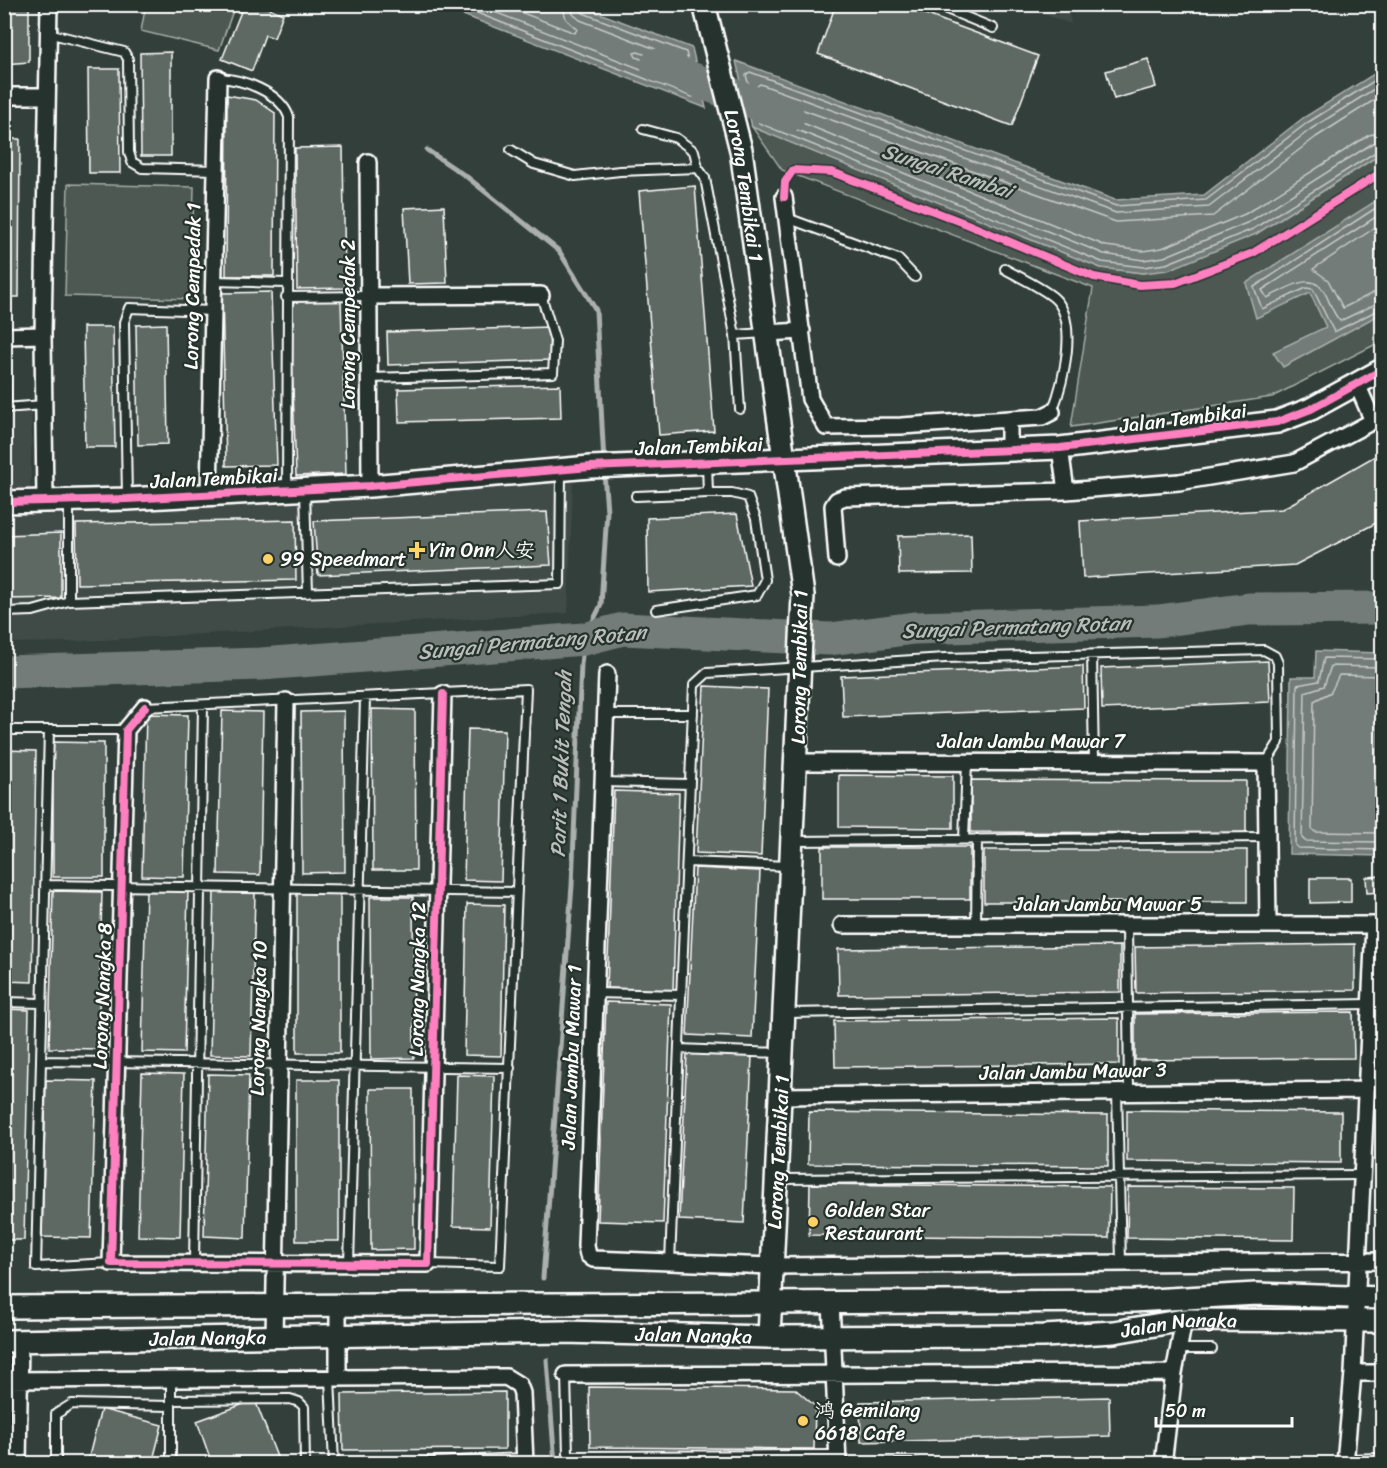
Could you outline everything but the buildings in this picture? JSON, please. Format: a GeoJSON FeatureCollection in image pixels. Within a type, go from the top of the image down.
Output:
{"type":"FeatureCollection","features":[{"type":"Feature","properties":{"kind":"street"},"geometry":{"type":"LineString","coordinates":[[45,501],[43,335],[49,4]]}},
{"type":"Feature","properties":{"kind":"street","name":"Lorong Tembikai 1"},"geometry":{"type":"LineString","coordinates":[[704,4],[741,150],[803,595],[769,1337]]}},
{"type":"Feature","properties":{"kind":"street","name":"Lorong Cempedak 1"},"geometry":{"type":"LineString","coordinates":[[209,495],[218,78]]}},
{"type":"Feature","properties":{"kind":"street"},"geometry":{"type":"LineString","coordinates":[[4,96],[47,96]]}},
{"type":"Feature","properties":{"kind":"street","name":"Lorong Cempedak 2"},"geometry":{"type":"LineString","coordinates":[[368,162],[370,486]]}},
{"type":"Feature","properties":{"kind":"street"},"geometry":{"type":"LineString","coordinates":[[784,197],[810,399],[823,425],[832,428],[900,426],[1042,417],[1052,412]]}},
{"type":"Feature","properties":{"kind":"street"},"geometry":{"type":"LineString","coordinates":[[368,296],[541,295]]}},
{"type":"Feature","properties":{"kind":"street"},"geometry":{"type":"LineString","coordinates":[[767,333],[802,331]]}},
{"type":"Feature","properties":{"kind":"street"},"geometry":{"type":"LineString","coordinates":[[4,336],[43,335]]}},
{"type":"Feature","properties":{"kind":"street","name":"Jalan Tembikai"},"geometry":{"type":"LineString","coordinates":[[4,502],[127,499],[370,486],[590,467],[1060,448],[1277,422],[1311,409],[1383,370]]}},
{"type":"Feature","properties":{"kind":"street"},"geometry":{"type":"LineString","coordinates":[[837,558],[833,506],[837,500],[845,496],[1066,491],[1179,482],[1294,463],[1378,419],[1357,384]]}},
{"type":"Feature","properties":{"kind":"street"},"geometry":{"type":"LineString","coordinates":[[1009,418],[1009,450]]}},
{"type":"Feature","properties":{"kind":"street"},"geometry":{"type":"LineString","coordinates":[[900,426],[900,453]]}},
{"type":"Feature","properties":{"kind":"street"},"geometry":{"type":"LineString","coordinates":[[1060,448],[1066,491]]}},
{"type":"Feature","properties":{"kind":"street","name":"Jalan Jambu Mawar 1"},"geometry":{"type":"LineString","coordinates":[[607,674],[594,993],[586,1239],[588,1255],[598,1260],[772,1266],[1383,1261]]}},
{"type":"Feature","properties":{"kind":"street","name":"Lorong Nangka 12"},"geometry":{"type":"LineString","coordinates":[[428,1264],[442,694]]}},
{"type":"Feature","properties":{"kind":"street","name":"Lorong Nangka 10"},"geometry":{"type":"LineString","coordinates":[[274,1336],[286,701]]}},
{"type":"Feature","properties":{"kind":"street"},"geometry":{"type":"LineString","coordinates":[[126,730],[145,707]]}},
{"type":"Feature","properties":{"kind":"street","name":"Lorong Nangka 8"},"geometry":{"type":"LineString","coordinates":[[111,1263],[126,730]]}},
{"type":"Feature","properties":{"kind":"street","name":"Jalan Jambu Mawar 7"},"geometry":{"type":"LineString","coordinates":[[796,762],[1266,763]]}},
{"type":"Feature","properties":{"kind":"street"},"geometry":{"type":"LineString","coordinates":[[1266,763],[1268,924]]}},
{"type":"Feature","properties":{"kind":"street","name":"Jalan Jambu Mawar 5"},"geometry":{"type":"LineString","coordinates":[[842,925],[1374,925],[1370,1004]]}},
{"type":"Feature","properties":{"kind":"street"},"geometry":{"type":"LineString","coordinates":[[1345,1461],[1356,1320],[1370,1004]]}},
{"type":"Feature","properties":{"kind":"street","name":"Jalan Jambu Mawar 3"},"geometry":{"type":"LineString","coordinates":[[780,1096],[1366,1090]]}},
{"type":"Feature","properties":{"kind":"street"},"geometry":{"type":"LineString","coordinates":[[111,1263],[428,1264]]}},
{"type":"Feature","properties":{"kind":"street","name":"Jalan Nangka"},"geometry":{"type":"LineString","coordinates":[[4,1307],[770,1301],[1133,1301],[1256,1294],[1383,1298]]}},
{"type":"Feature","properties":{"kind":"street"},"geometry":{"type":"LineString","coordinates":[[831,1301],[838,1461]]}},
{"type":"Feature","properties":{"kind":"street"},"geometry":{"type":"LineString","coordinates":[[334,1378],[338,1305]]}},
{"type":"Feature","properties":{"kind":"street"},"geometry":{"type":"LineString","coordinates":[[1163,1464],[1177,1349],[1184,1320]]}},
{"type":"Feature","properties":{"kind":"street","name":"Jalan Nangka"},"geometry":{"type":"LineString","coordinates":[[12,1341],[562,1332],[769,1337],[1044,1336],[1114,1332],[1184,1320],[1383,1321]]}},
{"type":"Feature","properties":{"kind":"street"},"geometry":{"type":"LineString","coordinates":[[12,1341],[12,1380],[18,1464]]}},
{"type":"Feature","properties":{"kind":"street","name":"Jalan Nangka"},"geometry":{"type":"LineString","coordinates":[[566,1376],[1174,1373]]}},
{"type":"Feature","properties":{"kind":"street"},"geometry":{"type":"LineString","coordinates":[[1353,1373],[1383,1373]]}},
{"type":"Feature","properties":{"kind":"street"},"geometry":{"type":"LineString","coordinates":[[12,1380],[497,1377],[514,1381],[522,1393],[525,1461]]}},
{"type":"Feature","properties":{"kind":"lane"},"geometry":{"type":"LineString","coordinates":[[934,4],[993,28]]}},
{"type":"Feature","properties":{"kind":"lane"},"geometry":{"type":"LineString","coordinates":[[48,33],[124,52],[128,59],[129,152],[132,162],[142,168],[216,170]]}},
{"type":"Feature","properties":{"kind":"lane"},"geometry":{"type":"LineString","coordinates":[[218,78],[234,79],[274,97],[284,105],[289,117],[286,297],[296,490],[308,593]]}},
{"type":"Feature","properties":{"kind":"lane"},"geometry":{"type":"LineString","coordinates":[[643,129],[676,138],[694,152],[698,168],[705,178],[735,335],[740,409]]}},
{"type":"Feature","properties":{"kind":"lane"},"geometry":{"type":"LineString","coordinates":[[510,150],[534,164],[575,177],[620,171],[698,168]]}},
{"type":"Feature","properties":{"kind":"lane"},"geometry":{"type":"LineString","coordinates":[[787,218],[898,259],[915,277]]}},
{"type":"Feature","properties":{"kind":"lane"},"geometry":{"type":"LineString","coordinates":[[1005,269],[1055,298],[1065,315],[1068,339],[1058,397],[1052,412]]}},
{"type":"Feature","properties":{"kind":"lane"},"geometry":{"type":"LineString","coordinates":[[213,281],[286,283]]}},
{"type":"Feature","properties":{"kind":"lane"},"geometry":{"type":"LineString","coordinates":[[369,378],[552,373],[555,341],[541,295]]}},
{"type":"Feature","properties":{"kind":"lane"},"geometry":{"type":"LineString","coordinates":[[286,297],[368,296]]}},
{"type":"Feature","properties":{"kind":"lane"},"geometry":{"type":"LineString","coordinates":[[127,499],[124,322],[129,308],[213,311]]}},
{"type":"Feature","properties":{"kind":"lane"},"geometry":{"type":"LineString","coordinates":[[735,335],[767,333]]}},
{"type":"Feature","properties":{"kind":"lane"},"geometry":{"type":"LineString","coordinates":[[4,408],[44,405]]}},
{"type":"Feature","properties":{"kind":"lane"},"geometry":{"type":"LineString","coordinates":[[707,462],[708,493]]}},
{"type":"Feature","properties":{"kind":"lane"},"geometry":{"type":"LineString","coordinates":[[4,612],[33,611],[69,602],[560,584],[561,470]]}},
{"type":"Feature","properties":{"kind":"lane"},"geometry":{"type":"LineString","coordinates":[[636,496],[732,493],[748,497],[756,519],[765,580],[757,595],[656,610]]}},
{"type":"Feature","properties":{"kind":"lane"},"geometry":{"type":"LineString","coordinates":[[69,501],[69,602]]}},
{"type":"Feature","properties":{"kind":"lane"},"geometry":{"type":"LineString","coordinates":[[670,1262],[694,685],[707,673],[801,661],[1264,651],[1275,656],[1279,742],[1266,763]]}},
{"type":"Feature","properties":{"kind":"lane"},"geometry":{"type":"LineString","coordinates":[[1092,655],[1094,762]]}},
{"type":"Feature","properties":{"kind":"lane"},"geometry":{"type":"LineString","coordinates":[[145,707],[365,698],[526,688],[500,1266],[428,1264]]}},
{"type":"Feature","properties":{"kind":"lane"},"geometry":{"type":"LineString","coordinates":[[349,1264],[365,698]]}},
{"type":"Feature","properties":{"kind":"lane"},"geometry":{"type":"LineString","coordinates":[[194,1263],[202,705]]}},
{"type":"Feature","properties":{"kind":"lane"},"geometry":{"type":"LineString","coordinates":[[605,714],[693,714]]}},
{"type":"Feature","properties":{"kind":"lane"},"geometry":{"type":"LineString","coordinates":[[4,730],[126,730]]}},
{"type":"Feature","properties":{"kind":"lane"},"geometry":{"type":"LineString","coordinates":[[49,730],[36,1267],[111,1263]]}},
{"type":"Feature","properties":{"kind":"lane"},"geometry":{"type":"LineString","coordinates":[[964,839],[968,762]]}},
{"type":"Feature","properties":{"kind":"lane"},"geometry":{"type":"LineString","coordinates":[[602,782],[690,784]]}},
{"type":"Feature","properties":{"kind":"lane"},"geometry":{"type":"LineString","coordinates":[[792,841],[1268,837]]}},
{"type":"Feature","properties":{"kind":"lane"},"geometry":{"type":"LineString","coordinates":[[976,925],[977,839]]}},
{"type":"Feature","properties":{"kind":"lane"},"geometry":{"type":"LineString","coordinates":[[687,862],[791,866]]}},
{"type":"Feature","properties":{"kind":"lane"},"geometry":{"type":"LineString","coordinates":[[45,885],[517,892]]}},
{"type":"Feature","properties":{"kind":"lane"},"geometry":{"type":"LineString","coordinates":[[1120,1263],[1118,1176],[1128,1006],[1127,925]]}},
{"type":"Feature","properties":{"kind":"lane"},"geometry":{"type":"LineString","coordinates":[[594,993],[681,995]]}},
{"type":"Feature","properties":{"kind":"lane"},"geometry":{"type":"LineString","coordinates":[[4,1002],[41,1003]]}},
{"type":"Feature","properties":{"kind":"lane"},"geometry":{"type":"LineString","coordinates":[[784,1012],[1370,1004]]}},
{"type":"Feature","properties":{"kind":"lane"},"geometry":{"type":"LineString","coordinates":[[679,1049],[782,1053]]}},
{"type":"Feature","properties":{"kind":"lane"},"geometry":{"type":"LineString","coordinates":[[41,1061],[510,1068]]}},
{"type":"Feature","properties":{"kind":"lane"},"geometry":{"type":"LineString","coordinates":[[776,1179],[1362,1175]]}},
{"type":"Feature","properties":{"kind":"lane"},"geometry":{"type":"LineString","coordinates":[[1177,1349],[1212,1349]]}},
{"type":"Feature","properties":{"kind":"lane"},"geometry":{"type":"LineString","coordinates":[[566,1376],[568,1456],[917,1464]]}},
{"type":"Feature","properties":{"kind":"lane"},"geometry":{"type":"LineString","coordinates":[[334,1378],[334,1464]]}},
{"type":"Feature","properties":{"kind":"lane"},"geometry":{"type":"LineString","coordinates":[[171,1379],[171,1464]]}},
{"type":"Feature","properties":{"kind":"lane"},"geometry":{"type":"LineString","coordinates":[[56,1464],[56,1414],[72,1404],[290,1399],[299,1402],[304,1407],[305,1464]]}},
{"type":"Feature","properties":{"kind":"lane"},"geometry":{"type":"LineString","coordinates":[[1345,1461],[1383,1458]]}},
{"type":"Feature","properties":{"kind":"lane"},"geometry":{"type":"LineString","coordinates":[[389,1464],[525,1461]]}},
{"type":"Feature","properties":{"kind":"shaded area"},"geometry":{"type":"Polygon","coordinates":[[[146,4],[235,5],[219,50],[141,31],[146,4]]]}},
{"type":"Feature","properties":{"kind":"shaded area"},"geometry":{"type":"Polygon","coordinates":[[[1020,5],[1067,5],[1071,24],[1020,5]]]}},
{"type":"Feature","properties":{"kind":"shaded area"},"geometry":{"type":"Polygon","coordinates":[[[752,127],[1101,268],[1143,273],[1256,234],[1382,153],[1382,341],[1272,397],[1071,427],[1093,288],[782,170],[752,127]]]}},
{"type":"Feature","properties":{"kind":"shaded area"},"geometry":{"type":"Polygon","coordinates":[[[68,184],[194,187],[191,299],[65,296],[68,184]]]}},
{"type":"Feature","properties":{"kind":"shaded area"},"geometry":{"type":"Polygon","coordinates":[[[32,411],[30,514],[573,480],[568,613],[65,642],[5,643],[4,412],[32,411]]]}},
{"type":"Feature","properties":{"kind":"water"},"geometry":{"type":"Polygon","coordinates":[[[437,5],[578,5],[692,48],[706,108],[437,5]]]}},
{"type":"Feature","properties":{"kind":"water"},"geometry":{"type":"Polygon","coordinates":[[[736,61],[1115,200],[1204,195],[1303,118],[1382,69],[1382,153],[1256,234],[1168,270],[1143,273],[1101,268],[752,127],[736,61]]]}},
{"type":"Feature","properties":{"kind":"water"},"geometry":{"type":"Polygon","coordinates":[[[1382,197],[1382,313],[1283,367],[1273,352],[1326,327],[1310,293],[1256,318],[1246,283],[1382,197]]]}},
{"type":"Feature","properties":{"kind":"water"},"geometry":{"type":"Polygon","coordinates":[[[1316,651],[1382,653],[1382,856],[1289,854],[1291,677],[1315,677],[1316,651]]]}},
{"type":"Feature","properties":{"kind":"waterway","name":"Sungai Rambai"},"geometry":{"type":"LineString","coordinates":[[657,65],[788,116]]}},
{"type":"Feature","properties":{"kind":"waterway","name":"Parit 1 Bukit Tengah"},"geometry":{"type":"LineString","coordinates":[[427,150],[467,177],[559,251],[596,310],[604,463]]}},
{"type":"Feature","properties":{"kind":"waterway","name":"Parit 1 Bukit Tengah"},"geometry":{"type":"LineString","coordinates":[[543,1278],[572,885],[581,664],[584,639],[601,605],[607,511],[604,473]]}},
{"type":"Feature","properties":{"kind":"waterway","name":"Sungai Permatang Rotan"},"geometry":{"type":"LineString","coordinates":[[4,672],[261,664],[584,639],[623,629],[830,639],[914,628],[1158,621],[1249,609],[1382,608]]}},
{"type":"Feature","properties":{"kind":"waterway","name":"Parit 1 Bukit Tengah"},"geometry":{"type":"LineString","coordinates":[[547,1360],[555,1464]]}},
{"type":"Feature","properties":{"kind":"cycle path"},"geometry":{"type":"LineString","coordinates":[[784,197],[785,182],[793,170],[832,172],[967,224],[1094,277],[1140,285],[1175,283],[1253,253],[1382,172]]}},
{"type":"Feature","properties":{"kind":"cycle path"},"geometry":{"type":"LineString","coordinates":[[4,502],[127,499],[370,486],[590,467],[1060,448],[1277,422],[1311,409],[1382,370]]}},
{"type":"Feature","properties":{"kind":"cycle path"},"geometry":{"type":"LineString","coordinates":[[145,707],[126,730],[111,1263],[428,1264],[443,694]]}},
{"type":"Feature","properties":{"kind":"place","name":"Yin Onn人安"},"geometry":{"type":"Point","coordinates":[417,550]}},
{"type":"Feature","properties":{"kind":"place","name":"99 Speedmart"},"geometry":{"type":"Point","coordinates":[268,559]}},
{"type":"Feature","properties":{"kind":"place","name":"Golden Star Restaurant"},"geometry":{"type":"Point","coordinates":[813,1222]}},
{"type":"Feature","properties":{"kind":"place","name":"鸿 Gemilang 6618 Cafe"},"geometry":{"type":"Point","coordinates":[803,1421]}}]}
